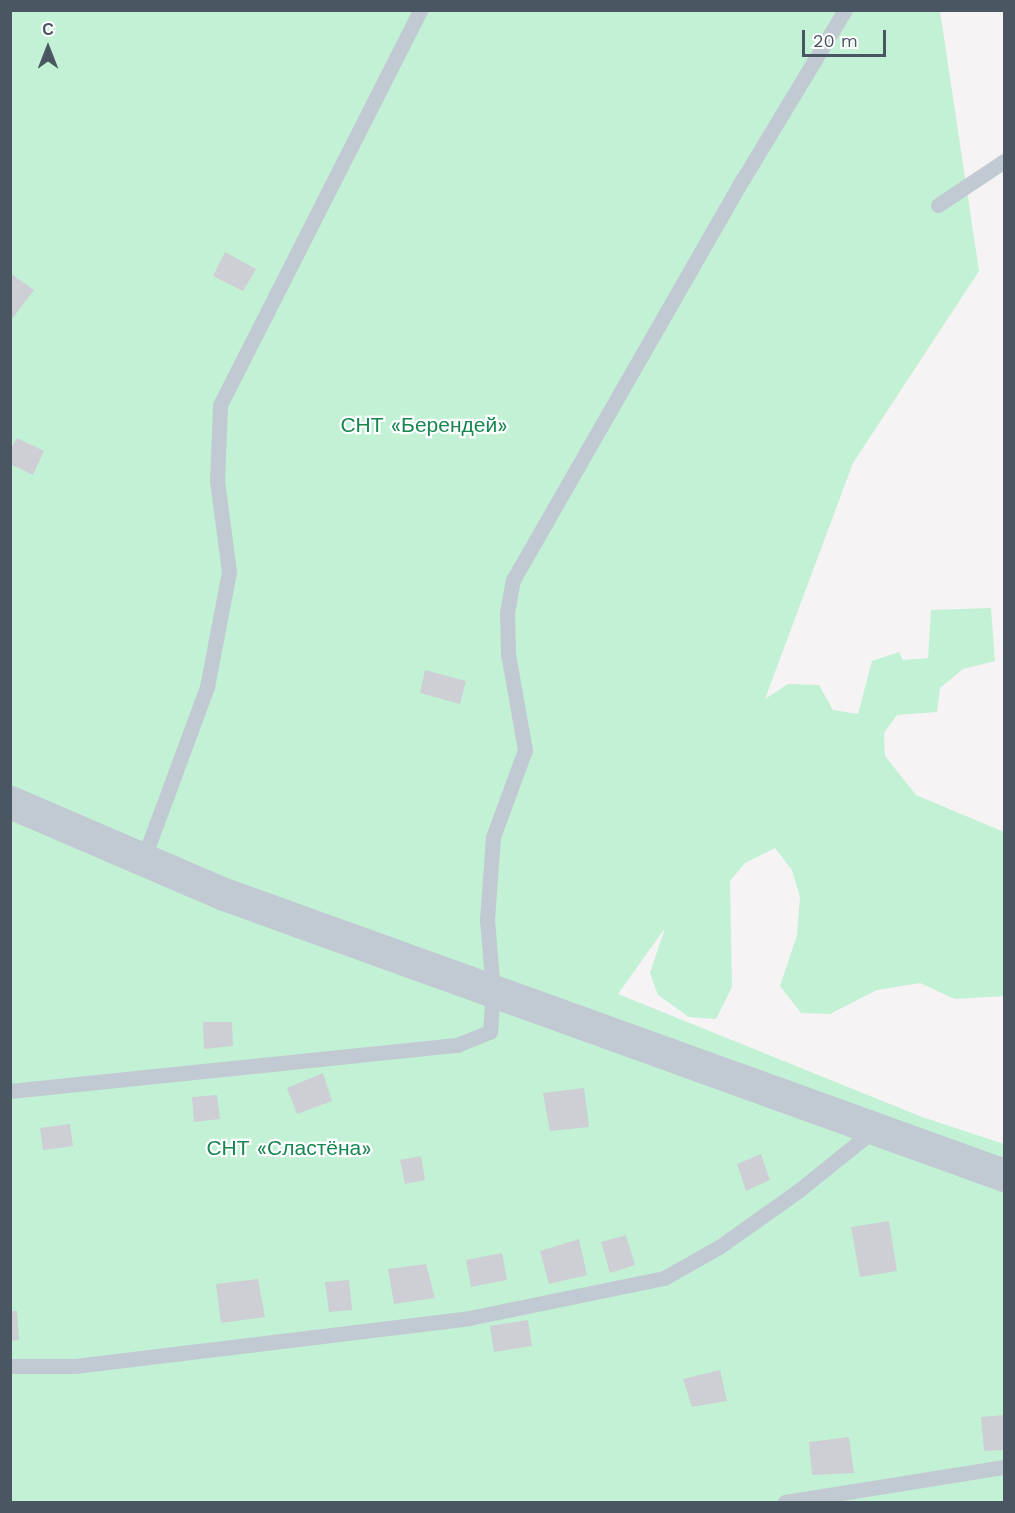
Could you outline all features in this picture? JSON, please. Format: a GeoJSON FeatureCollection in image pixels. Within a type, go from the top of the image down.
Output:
{"type":"FeatureCollection","features":[{"type":"Feature","properties":{"kind":"street"},"geometry":{"type":"LineString","coordinates":[[10,802],[224,894],[1005,1176]]}},
{"type":"Feature","properties":{"kind":"lane"},"geometry":{"type":"LineString","coordinates":[[143,860],[207,687],[229,572],[217,481],[220,405],[420,10]]}},
{"type":"Feature","properties":{"kind":"lane"},"geometry":{"type":"LineString","coordinates":[[10,1091],[457,1045],[490,1032],[493,991],[487,920],[493,837],[525,750],[508,654],[507,613],[513,580],[845,10]]}},
{"type":"Feature","properties":{"kind":"lane"},"geometry":{"type":"LineString","coordinates":[[938,205],[1005,161]]}},
{"type":"Feature","properties":{"kind":"lane"},"geometry":{"type":"LineString","coordinates":[[10,1365],[86,1364],[469,1318],[664,1278],[728,1241],[874,1129]]}},
{"type":"Feature","properties":{"kind":"lane"},"geometry":{"type":"LineString","coordinates":[[785,1503],[1005,1467]]}},
{"type":"Feature","properties":{"kind":"green space"},"geometry":{"type":"Polygon","coordinates":[[[10,11],[940,11],[979,271],[853,463],[765,699],[788,684],[819,685],[833,710],[858,714],[872,661],[899,652],[903,660],[928,658],[931,610],[991,608],[995,661],[963,669],[940,688],[937,712],[897,715],[884,733],[885,756],[916,795],[1004,832],[1004,996],[955,999],[920,983],[877,990],[830,1014],[801,1013],[780,986],[797,935],[800,897],[792,870],[775,848],[745,863],[730,881],[732,987],[716,1019],[689,1017],[658,995],[650,973],[665,928],[618,994],[922,1117],[1004,1144],[1004,1502],[11,1502],[10,11]]]}},
{"type":"Feature","properties":{"kind":"building"},"geometry":{"type":"Polygon","coordinates":[[[225,252],[256,269],[243,291],[213,276],[225,252]]]}},
{"type":"Feature","properties":{"kind":"building"},"geometry":{"type":"Polygon","coordinates":[[[10,273],[34,290],[12,319],[10,317],[10,273]]]}},
{"type":"Feature","properties":{"kind":"building"},"geometry":{"type":"Polygon","coordinates":[[[17,438],[44,451],[33,475],[10,464],[10,450],[17,438]]]}},
{"type":"Feature","properties":{"kind":"building"},"geometry":{"type":"Polygon","coordinates":[[[425,670],[466,681],[460,704],[420,693],[425,670]]]}},
{"type":"Feature","properties":{"kind":"building"},"geometry":{"type":"Polygon","coordinates":[[[203,1022],[232,1022],[233,1046],[204,1049],[203,1022]]]}},
{"type":"Feature","properties":{"kind":"building"},"geometry":{"type":"Polygon","coordinates":[[[323,1073],[332,1101],[297,1114],[287,1088],[323,1073]]]}},
{"type":"Feature","properties":{"kind":"building"},"geometry":{"type":"Polygon","coordinates":[[[584,1088],[589,1127],[550,1131],[543,1093],[584,1088]]]}},
{"type":"Feature","properties":{"kind":"building"},"geometry":{"type":"Polygon","coordinates":[[[217,1095],[220,1119],[194,1122],[192,1097],[217,1095]]]}},
{"type":"Feature","properties":{"kind":"building"},"geometry":{"type":"Polygon","coordinates":[[[70,1124],[73,1146],[43,1150],[40,1128],[70,1124]]]}},
{"type":"Feature","properties":{"kind":"building"},"geometry":{"type":"Polygon","coordinates":[[[761,1154],[770,1180],[746,1191],[737,1164],[761,1154]]]}},
{"type":"Feature","properties":{"kind":"building"},"geometry":{"type":"Polygon","coordinates":[[[421,1156],[425,1180],[405,1184],[400,1160],[421,1156]]]}},
{"type":"Feature","properties":{"kind":"building"},"geometry":{"type":"Polygon","coordinates":[[[889,1221],[897,1271],[860,1277],[851,1227],[889,1221]]]}},
{"type":"Feature","properties":{"kind":"building"},"geometry":{"type":"Polygon","coordinates":[[[626,1235],[635,1265],[610,1273],[601,1242],[626,1235]]]}},
{"type":"Feature","properties":{"kind":"building"},"geometry":{"type":"Polygon","coordinates":[[[579,1239],[587,1275],[549,1284],[540,1251],[579,1239]]]}},
{"type":"Feature","properties":{"kind":"building"},"geometry":{"type":"Polygon","coordinates":[[[502,1253],[507,1280],[471,1287],[466,1260],[502,1253]]]}},
{"type":"Feature","properties":{"kind":"building"},"geometry":{"type":"Polygon","coordinates":[[[426,1264],[435,1298],[394,1304],[388,1269],[426,1264]]]}},
{"type":"Feature","properties":{"kind":"building"},"geometry":{"type":"Polygon","coordinates":[[[258,1279],[265,1317],[221,1323],[216,1284],[258,1279]]]}},
{"type":"Feature","properties":{"kind":"building"},"geometry":{"type":"Polygon","coordinates":[[[349,1280],[352,1310],[329,1312],[325,1282],[349,1280]]]}},
{"type":"Feature","properties":{"kind":"building"},"geometry":{"type":"Polygon","coordinates":[[[10,1311],[17,1311],[19,1340],[10,1341],[10,1311]]]}},
{"type":"Feature","properties":{"kind":"building"},"geometry":{"type":"Polygon","coordinates":[[[528,1320],[532,1346],[494,1352],[490,1326],[528,1320]]]}},
{"type":"Feature","properties":{"kind":"building"},"geometry":{"type":"Polygon","coordinates":[[[720,1370],[727,1401],[692,1407],[683,1379],[720,1370]]]}},
{"type":"Feature","properties":{"kind":"building"},"geometry":{"type":"Polygon","coordinates":[[[1004,1415],[1004,1450],[984,1451],[981,1417],[1004,1415]]]}},
{"type":"Feature","properties":{"kind":"building"},"geometry":{"type":"Polygon","coordinates":[[[849,1437],[854,1473],[812,1475],[809,1442],[849,1437]]]}},
{"type":"Feature","properties":{"kind":"park label","name":"СНТ «Берендей»"},"geometry":{"type":"Point","coordinates":[424,425]}},
{"type":"Feature","properties":{"kind":"park label","name":"СНТ «Сластёна»"},"geometry":{"type":"Point","coordinates":[289,1148]}}]}
